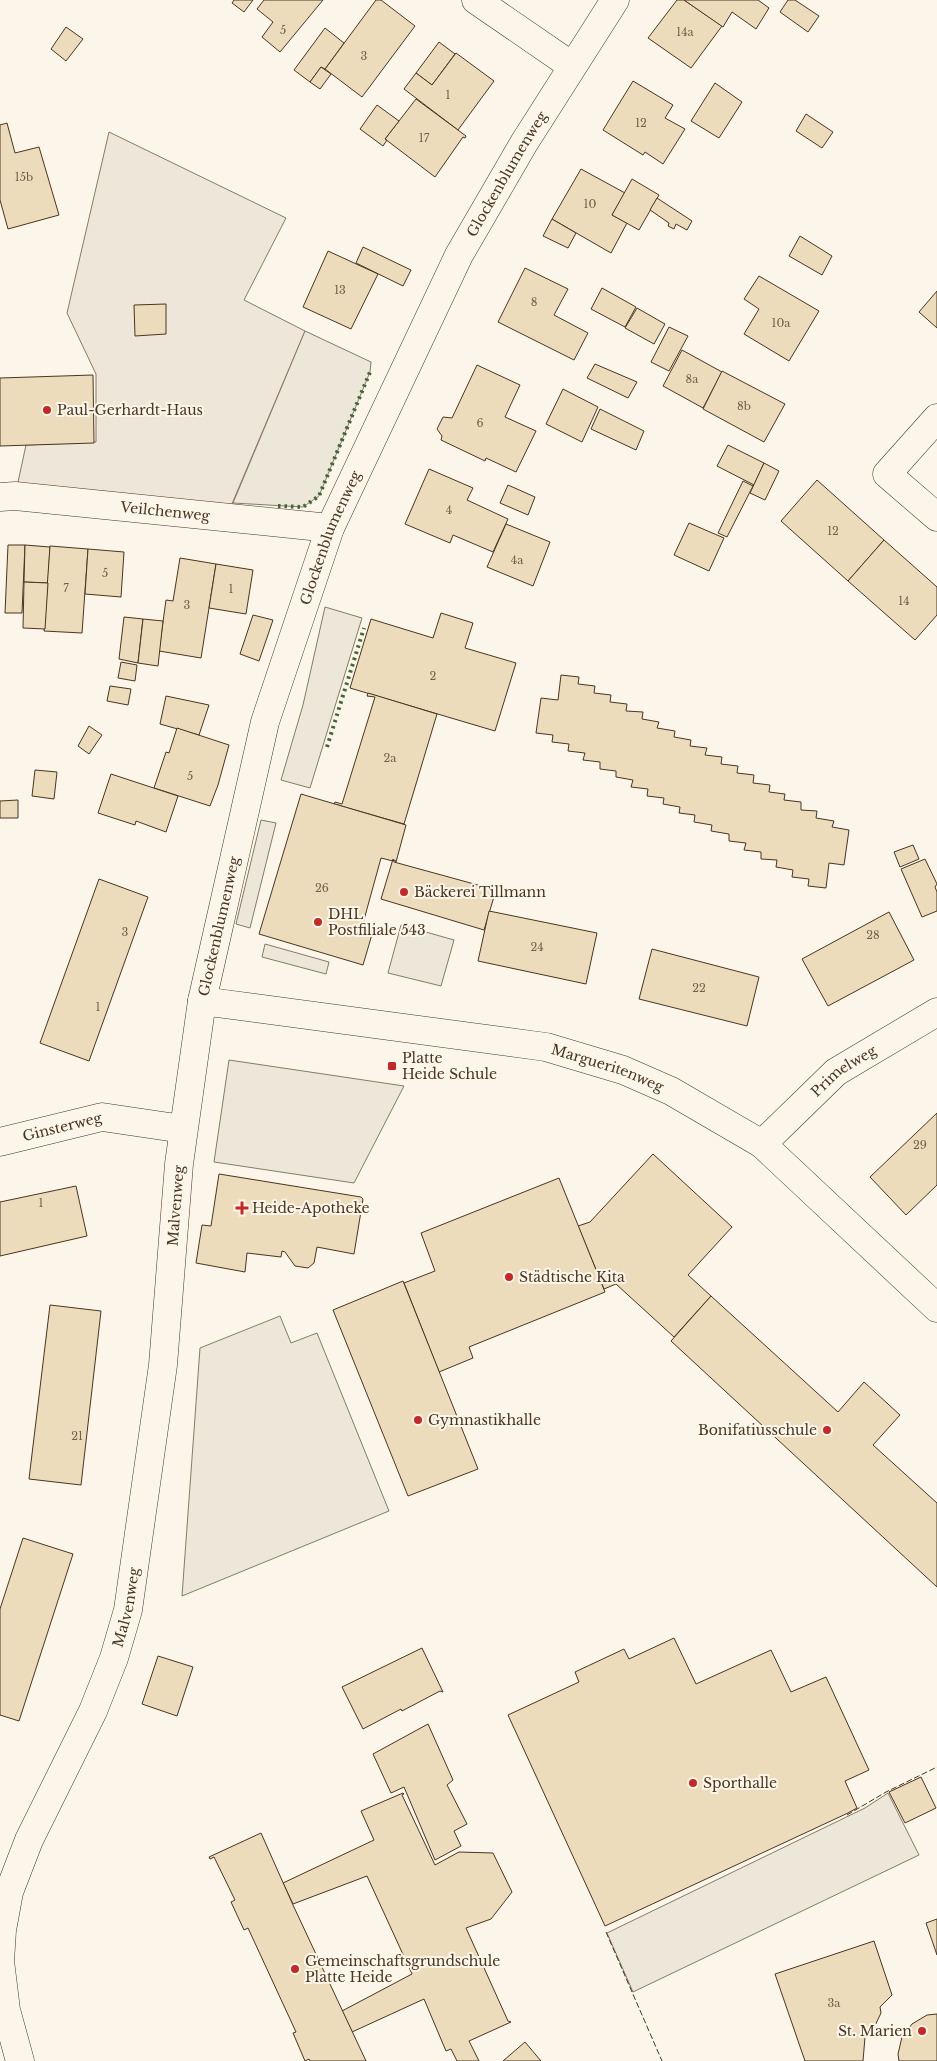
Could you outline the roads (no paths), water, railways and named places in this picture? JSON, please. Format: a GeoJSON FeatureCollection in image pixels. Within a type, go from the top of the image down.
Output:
{"type":"FeatureCollection","features":[{"type":"Feature","properties":{"kind":"street"},"geometry":{"type":"LineString","coordinates":[[476,0],[572,66]]}},
{"type":"Feature","properties":{"kind":"street","name":"Glockenblumenweg"},"geometry":{"type":"LineString","coordinates":[[183,1129],[202,1001],[265,722],[330,528],[459,256],[524,143],[615,0]]}},
{"type":"Feature","properties":{"kind":"street"},"geometry":{"type":"LineString","coordinates":[[937,418],[887,474],[937,517]]}},
{"type":"Feature","properties":{"kind":"street","name":"Veilchenweg"},"geometry":{"type":"LineString","coordinates":[[0,497],[15,496],[330,528]]}},
{"type":"Feature","properties":{"kind":"street","name":"Margueritenweg"},"geometry":{"type":"LineString","coordinates":[[202,1001],[546,1047],[623,1070],[671,1092],[762,1144],[937,1308]]}},
{"type":"Feature","properties":{"kind":"street","name":"Primelweg"},"geometry":{"type":"LineString","coordinates":[[762,1144],[836,1072],[922,1019],[937,1012]]}},
{"type":"Feature","properties":{"kind":"street","name":"Ginsterweg"},"geometry":{"type":"LineString","coordinates":[[0,1142],[102,1117],[183,1129]]}},
{"type":"Feature","properties":{"kind":"street","name":"Malvenweg"},"geometry":{"type":"LineString","coordinates":[[20,2061],[6,2010],[0,1961],[2,1930],[9,1892],[29,1840],[93,1711],[114,1658],[128,1610],[163,1366],[183,1129]]}},
{"type":"Feature","properties":{"kind":"place","name":"Paul-Gerhardt-Haus"},"geometry":{"type":"Point","coordinates":[47,410]}},
{"type":"Feature","properties":{"kind":"place","name":"Bäckerei Tillmann"},"geometry":{"type":"Point","coordinates":[404,892]}},
{"type":"Feature","properties":{"kind":"place","name":"DHL Postfiliale 543"},"geometry":{"type":"Point","coordinates":[318,922]}},
{"type":"Feature","properties":{"kind":"place","name":"Platte Heide Schule"},"geometry":{"type":"Point","coordinates":[392,1066]}},
{"type":"Feature","properties":{"kind":"place","name":"Heide-Apotheke"},"geometry":{"type":"Point","coordinates":[242,1208]}},
{"type":"Feature","properties":{"kind":"place","name":"Städtische Kita"},"geometry":{"type":"Point","coordinates":[509,1277]}},
{"type":"Feature","properties":{"kind":"place","name":"Gymnastikhalle"},"geometry":{"type":"Point","coordinates":[418,1420]}},
{"type":"Feature","properties":{"kind":"place","name":"Bonifatiusschule"},"geometry":{"type":"Point","coordinates":[827,1430]}},
{"type":"Feature","properties":{"kind":"place","name":"Sporthalle"},"geometry":{"type":"Point","coordinates":[693,1783]}},
{"type":"Feature","properties":{"kind":"place","name":"Gemeinschaftsgrundschule Platte Heide"},"geometry":{"type":"Point","coordinates":[295,1969]}},
{"type":"Feature","properties":{"kind":"place","name":"St. Marien"},"geometry":{"type":"Point","coordinates":[922,2031]}}]}
